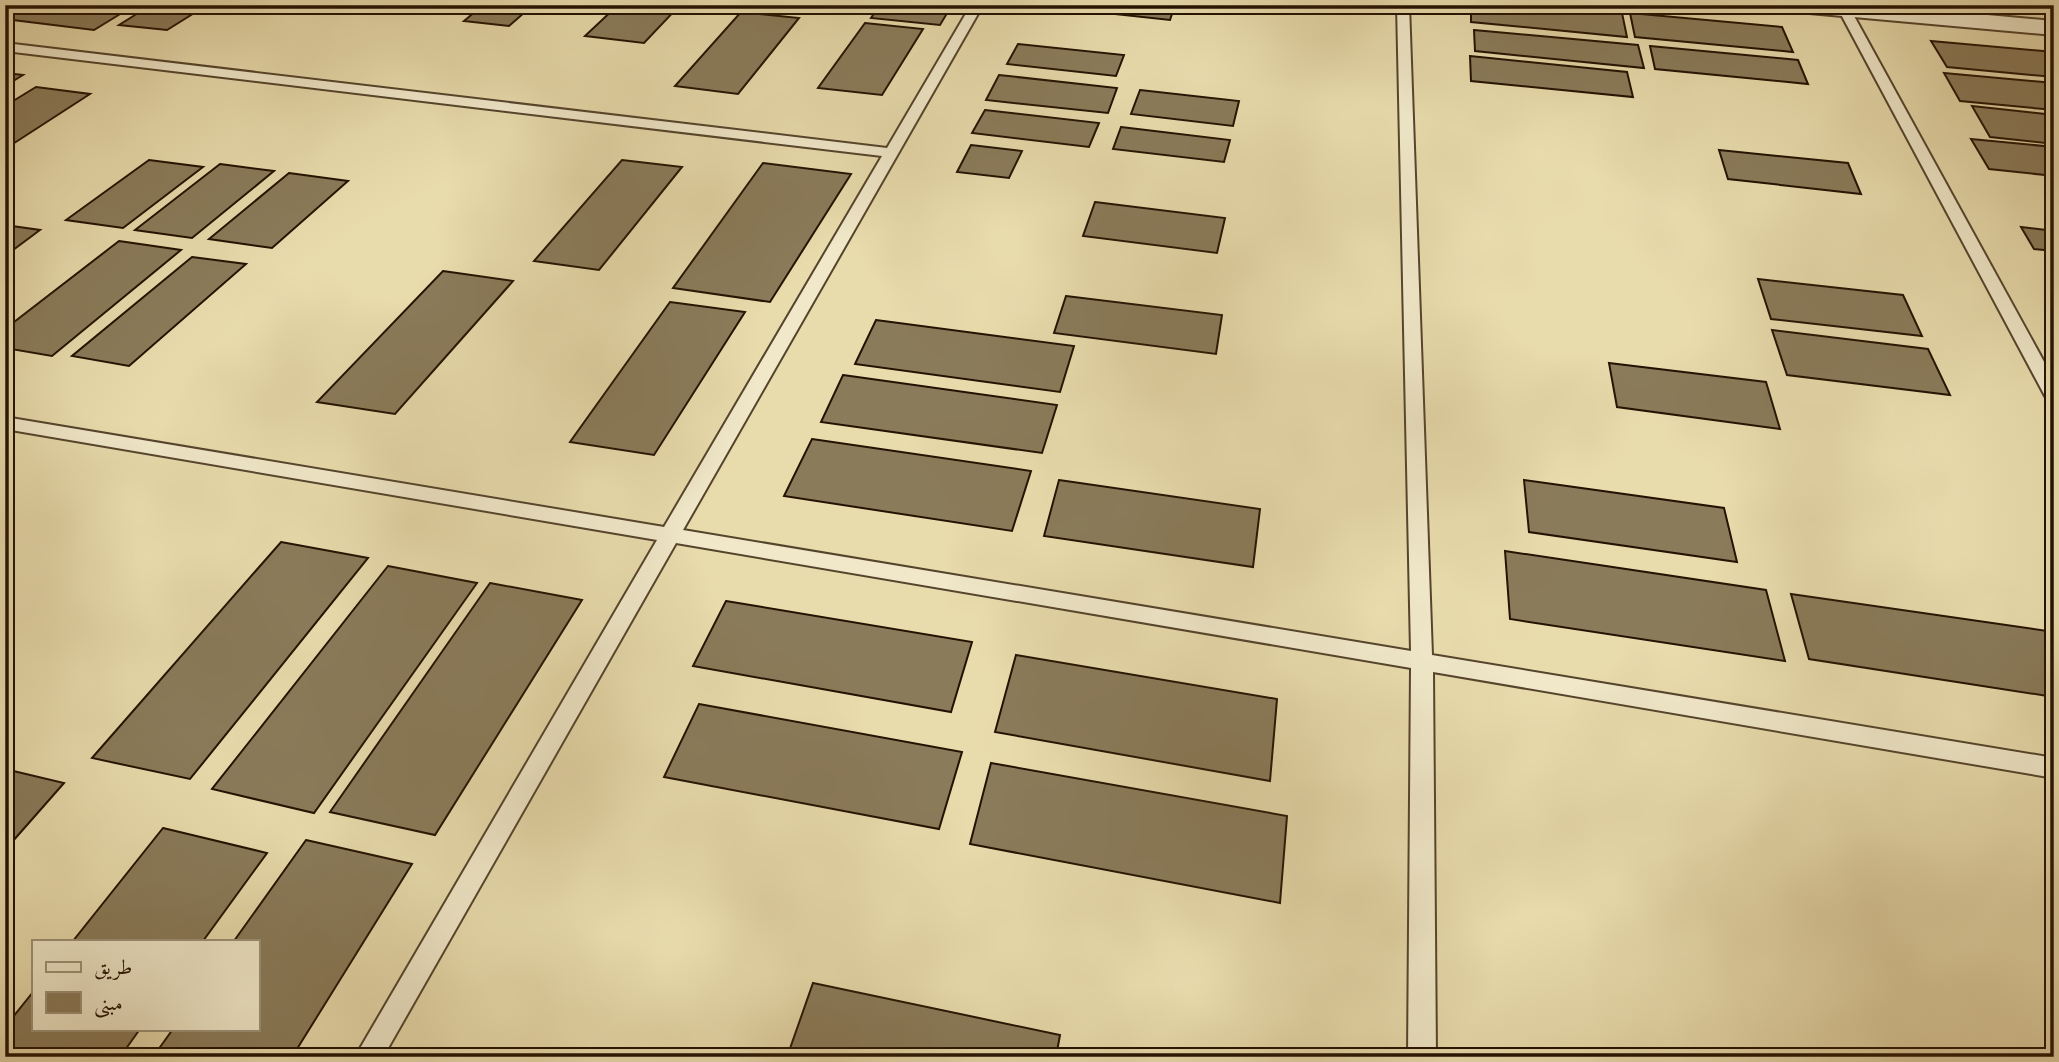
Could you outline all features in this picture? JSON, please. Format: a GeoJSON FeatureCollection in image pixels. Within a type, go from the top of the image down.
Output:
{"type":"FeatureCollection","features":[{"type":"Feature","properties":{"kind":"street"},"geometry":{"type":"LineString","coordinates":[[1798,5],[2054,28]]}},
{"type":"Feature","properties":{"kind":"lane"},"geometry":{"type":"LineString","coordinates":[[368,1057],[977,5]]}},
{"type":"Feature","properties":{"kind":"lane"},"geometry":{"type":"LineString","coordinates":[[1403,5],[1422,662],[1422,1057]]}},
{"type":"Feature","properties":{"kind":"lane"},"geometry":{"type":"LineString","coordinates":[[1843,7],[2054,396]]}},
{"type":"Feature","properties":{"kind":"lane"},"geometry":{"type":"LineString","coordinates":[[5,47],[891,153]]}},
{"type":"Feature","properties":{"kind":"lane"},"geometry":{"type":"LineString","coordinates":[[5,423],[2054,768]]}},
{"type":"Feature","properties":{"kind":"building"},"geometry":{"type":"Polygon","coordinates":[[[13,5],[104,5],[130,8],[94,30],[5,19],[5,10],[13,5]]]}},
{"type":"Feature","properties":{"kind":"building"},"geometry":{"type":"Polygon","coordinates":[[[151,5],[207,5],[167,30],[119,25],[151,5]]]}},
{"type":"Feature","properties":{"kind":"building"},"geometry":{"type":"Polygon","coordinates":[[[357,5],[408,5],[396,14],[351,9],[357,5]]]}},
{"type":"Feature","properties":{"kind":"building"},"geometry":{"type":"Polygon","coordinates":[[[483,5],[533,5],[509,26],[464,21],[483,5]]]}},
{"type":"Feature","properties":{"kind":"building"},"geometry":{"type":"Polygon","coordinates":[[[618,5],[680,5],[644,43],[585,36],[618,5]]]}},
{"type":"Feature","properties":{"kind":"building"},"geometry":{"type":"Polygon","coordinates":[[[755,5],[808,5],[804,10],[755,5]]]}},
{"type":"Feature","properties":{"kind":"building"},"geometry":{"type":"Polygon","coordinates":[[[880,5],[952,5],[940,25],[871,18],[880,5]]]}},
{"type":"Feature","properties":{"kind":"building"},"geometry":{"type":"Polygon","coordinates":[[[1031,5],[1175,5],[1170,20],[1031,5]]]}},
{"type":"Feature","properties":{"kind":"building"},"geometry":{"type":"Polygon","coordinates":[[[1471,5],[1538,5],[1622,13],[1627,37],[1471,22],[1471,5]]]}},
{"type":"Feature","properties":{"kind":"building"},"geometry":{"type":"Polygon","coordinates":[[[741,12],[799,18],[738,94],[675,86],[741,12]]]}},
{"type":"Feature","properties":{"kind":"building"},"geometry":{"type":"Polygon","coordinates":[[[1630,13],[1782,27],[1793,52],[1635,37],[1630,13]]]}},
{"type":"Feature","properties":{"kind":"building"},"geometry":{"type":"Polygon","coordinates":[[[865,23],[923,29],[882,95],[818,88],[865,23]]]}},
{"type":"Feature","properties":{"kind":"building"},"geometry":{"type":"Polygon","coordinates":[[[1474,30],[1638,45],[1644,68],[1475,51],[1474,30]]]}},
{"type":"Feature","properties":{"kind":"building"},"geometry":{"type":"Polygon","coordinates":[[[1931,41],[2054,52],[2054,77],[1947,67],[1931,41]]]}},
{"type":"Feature","properties":{"kind":"building"},"geometry":{"type":"Polygon","coordinates":[[[1018,44],[1124,55],[1116,76],[1007,64],[1018,44]]]}},
{"type":"Feature","properties":{"kind":"building"},"geometry":{"type":"Polygon","coordinates":[[[1650,46],[1798,60],[1808,84],[1655,69],[1650,46]]]}},
{"type":"Feature","properties":{"kind":"building"},"geometry":{"type":"Polygon","coordinates":[[[1470,56],[1627,72],[1633,97],[1471,81],[1470,56]]]}},
{"type":"Feature","properties":{"kind":"building"},"geometry":{"type":"Polygon","coordinates":[[[5,73],[23,75],[5,86],[5,73]]]}},
{"type":"Feature","properties":{"kind":"building"},"geometry":{"type":"Polygon","coordinates":[[[1944,73],[2054,83],[2054,110],[1960,101],[1944,73]]]}},
{"type":"Feature","properties":{"kind":"building"},"geometry":{"type":"Polygon","coordinates":[[[999,75],[1117,88],[1108,113],[986,100],[999,75]]]}},
{"type":"Feature","properties":{"kind":"building"},"geometry":{"type":"Polygon","coordinates":[[[36,87],[90,94],[5,149],[5,106],[36,87]]]}},
{"type":"Feature","properties":{"kind":"building"},"geometry":{"type":"Polygon","coordinates":[[[1140,90],[1239,101],[1233,126],[1131,114],[1140,90]]]}},
{"type":"Feature","properties":{"kind":"building"},"geometry":{"type":"Polygon","coordinates":[[[1972,106],[2054,115],[2054,144],[1990,137],[1972,106]]]}},
{"type":"Feature","properties":{"kind":"building"},"geometry":{"type":"Polygon","coordinates":[[[985,110],[1099,123],[1089,147],[972,133],[985,110]]]}},
{"type":"Feature","properties":{"kind":"building"},"geometry":{"type":"Polygon","coordinates":[[[1121,127],[1230,140],[1224,162],[1113,149],[1121,127]]]}},
{"type":"Feature","properties":{"kind":"building"},"geometry":{"type":"Polygon","coordinates":[[[1971,139],[2054,147],[2054,176],[1989,169],[1971,139]]]}},
{"type":"Feature","properties":{"kind":"building"},"geometry":{"type":"Polygon","coordinates":[[[971,145],[1022,151],[1009,178],[957,172],[971,145]]]}},
{"type":"Feature","properties":{"kind":"building"},"geometry":{"type":"Polygon","coordinates":[[[1719,150],[1848,163],[1861,194],[1728,179],[1719,150]]]}},
{"type":"Feature","properties":{"kind":"building"},"geometry":{"type":"Polygon","coordinates":[[[149,160],[203,167],[123,228],[66,220],[149,160]]]}},
{"type":"Feature","properties":{"kind":"building"},"geometry":{"type":"Polygon","coordinates":[[[622,160],[682,167],[599,270],[534,261],[622,160]]]}},
{"type":"Feature","properties":{"kind":"building"},"geometry":{"type":"Polygon","coordinates":[[[763,163],[851,174],[770,302],[673,288],[763,163]]]}},
{"type":"Feature","properties":{"kind":"building"},"geometry":{"type":"Polygon","coordinates":[[[220,164],[274,171],[192,238],[135,230],[220,164]]]}},
{"type":"Feature","properties":{"kind":"building"},"geometry":{"type":"Polygon","coordinates":[[[289,173],[348,181],[272,248],[209,239],[289,173]]]}},
{"type":"Feature","properties":{"kind":"building"},"geometry":{"type":"Polygon","coordinates":[[[1095,202],[1225,218],[1217,253],[1083,236],[1095,202]]]}},
{"type":"Feature","properties":{"kind":"building"},"geometry":{"type":"Polygon","coordinates":[[[5,225],[40,230],[5,256],[5,225]]]}},
{"type":"Feature","properties":{"kind":"building"},"geometry":{"type":"Polygon","coordinates":[[[2021,227],[2054,231],[2054,251],[2034,249],[2021,227]]]}},
{"type":"Feature","properties":{"kind":"building"},"geometry":{"type":"Polygon","coordinates":[[[119,241],[181,250],[52,356],[5,348],[5,329],[119,241]]]}},
{"type":"Feature","properties":{"kind":"building"},"geometry":{"type":"Polygon","coordinates":[[[192,257],[246,264],[129,366],[72,356],[192,257]]]}},
{"type":"Feature","properties":{"kind":"building"},"geometry":{"type":"Polygon","coordinates":[[[443,271],[513,281],[395,414],[317,402],[443,271]]]}},
{"type":"Feature","properties":{"kind":"building"},"geometry":{"type":"Polygon","coordinates":[[[1758,279],[1903,295],[1922,336],[1771,319],[1758,279]]]}},
{"type":"Feature","properties":{"kind":"building"},"geometry":{"type":"Polygon","coordinates":[[[1066,296],[1222,315],[1216,354],[1054,333],[1066,296]]]}},
{"type":"Feature","properties":{"kind":"building"},"geometry":{"type":"Polygon","coordinates":[[[670,302],[745,312],[654,455],[570,442],[670,302]]]}},
{"type":"Feature","properties":{"kind":"building"},"geometry":{"type":"Polygon","coordinates":[[[876,320],[1074,346],[1060,392],[855,364],[876,320]]]}},
{"type":"Feature","properties":{"kind":"building"},"geometry":{"type":"Polygon","coordinates":[[[1772,330],[1928,349],[1950,395],[1787,375],[1772,330]]]}},
{"type":"Feature","properties":{"kind":"building"},"geometry":{"type":"Polygon","coordinates":[[[1609,363],[1766,382],[1780,429],[1617,407],[1609,363]]]}},
{"type":"Feature","properties":{"kind":"building"},"geometry":{"type":"Polygon","coordinates":[[[843,375],[1057,405],[1042,453],[821,422],[843,375]]]}},
{"type":"Feature","properties":{"kind":"building"},"geometry":{"type":"Polygon","coordinates":[[[812,439],[1031,471],[1012,531],[784,496],[812,439]]]}},
{"type":"Feature","properties":{"kind":"building"},"geometry":{"type":"Polygon","coordinates":[[[1059,480],[1260,509],[1253,567],[1044,536],[1059,480]]]}},
{"type":"Feature","properties":{"kind":"building"},"geometry":{"type":"Polygon","coordinates":[[[1524,480],[1724,508],[1737,562],[1529,532],[1524,480]]]}},
{"type":"Feature","properties":{"kind":"building"},"geometry":{"type":"Polygon","coordinates":[[[281,542],[368,558],[190,779],[92,758],[281,542]]]}},
{"type":"Feature","properties":{"kind":"building"},"geometry":{"type":"Polygon","coordinates":[[[1505,551],[1766,590],[1785,661],[1510,619],[1505,551]]]}},
{"type":"Feature","properties":{"kind":"building"},"geometry":{"type":"Polygon","coordinates":[[[388,566],[477,583],[314,813],[212,789],[388,566]]]}},
{"type":"Feature","properties":{"kind":"building"},"geometry":{"type":"Polygon","coordinates":[[[490,583],[582,600],[435,835],[330,812],[490,583]]]}},
{"type":"Feature","properties":{"kind":"building"},"geometry":{"type":"Polygon","coordinates":[[[1791,594],[2054,632],[2054,697],[1809,659],[1791,594]]]}},
{"type":"Feature","properties":{"kind":"building"},"geometry":{"type":"Polygon","coordinates":[[[726,601],[972,642],[951,712],[693,666],[726,601]]]}},
{"type":"Feature","properties":{"kind":"building"},"geometry":{"type":"Polygon","coordinates":[[[1016,655],[1277,699],[1270,781],[995,732],[1016,655]]]}},
{"type":"Feature","properties":{"kind":"building"},"geometry":{"type":"Polygon","coordinates":[[[699,704],[962,752],[939,829],[664,777],[699,704]]]}},
{"type":"Feature","properties":{"kind":"building"},"geometry":{"type":"Polygon","coordinates":[[[991,763],[1287,816],[1280,903],[970,844],[991,763]]]}},
{"type":"Feature","properties":{"kind":"building"},"geometry":{"type":"Polygon","coordinates":[[[5,769],[64,783],[5,850],[5,769]]]}},
{"type":"Feature","properties":{"kind":"building"},"geometry":{"type":"Polygon","coordinates":[[[163,828],[267,853],[204,940],[74,940],[163,828]]]}},
{"type":"Feature","properties":{"kind":"building"},"geometry":{"type":"Polygon","coordinates":[[[306,840],[412,864],[292,1057],[153,1057],[172,1030],[259,1030],[259,940],[235,940],[306,840]]]}},
{"type":"Feature","properties":{"kind":"building"},"geometry":{"type":"Polygon","coordinates":[[[813,983],[1060,1035],[1056,1057],[787,1057],[813,983]]]}},
{"type":"Feature","properties":{"kind":"building"},"geometry":{"type":"Polygon","coordinates":[[[32,993],[32,1030],[139,1030],[120,1057],[5,1057],[5,1027],[32,993]]]}}]}
